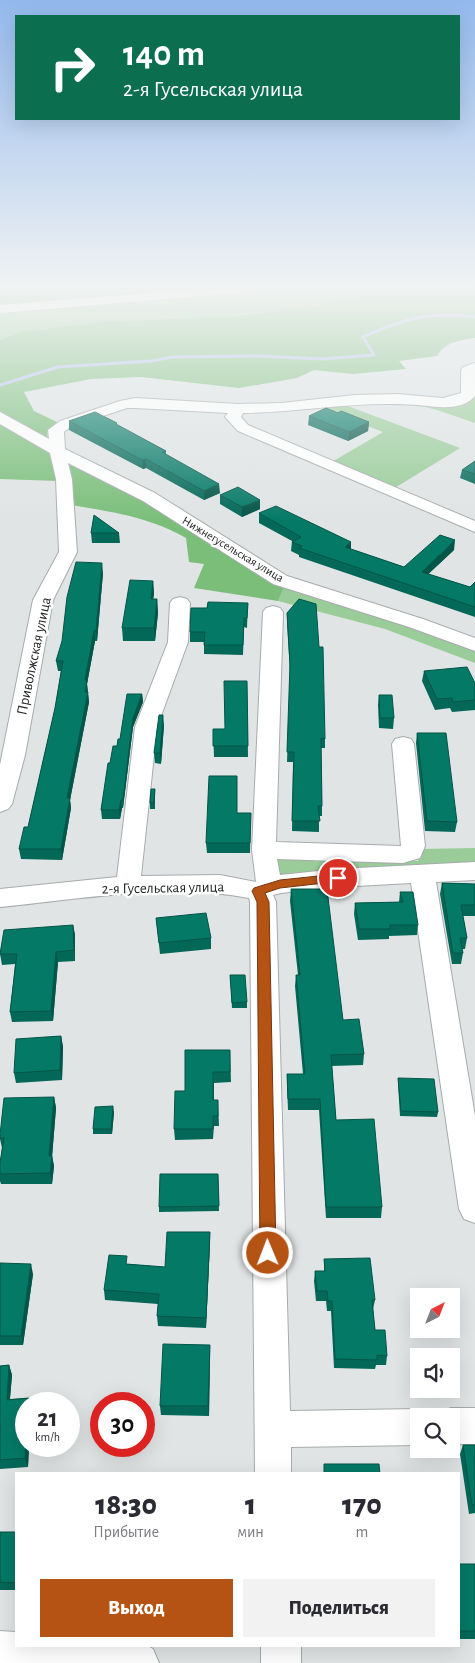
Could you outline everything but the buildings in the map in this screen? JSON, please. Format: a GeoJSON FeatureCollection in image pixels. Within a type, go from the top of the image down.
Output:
{"type":"FeatureCollection","features":[{"type":"Feature","properties":{"kind":"street"},"geometry":{"type":"LineString","coordinates":[[474,525],[243,428],[233,417],[238,409],[281,408],[356,399],[396,398],[442,403],[456,401],[468,396],[468,370],[475,367]]}},
{"type":"Feature","properties":{"kind":"street","name":"Приволжская улица"},"geometry":{"type":"LineString","coordinates":[[0,804],[14,755],[43,600],[68,552],[64,479],[57,452],[56,430],[125,404],[147,403],[238,409]]}},
{"type":"Feature","properties":{"kind":"street","name":"Нижнегусельская улица"},"geometry":{"type":"LineString","coordinates":[[0,417],[57,452],[149,497],[280,580],[416,623],[475,645]]}},
{"type":"Feature","properties":{"kind":"street"},"geometry":{"type":"LineString","coordinates":[[128,885],[146,727],[178,642],[180,603]]}},
{"type":"Feature","properties":{"kind":"street"},"geometry":{"type":"LineString","coordinates":[[273,612],[263,902],[273,1472]]}},
{"type":"Feature","properties":{"kind":"street"},"geometry":{"type":"LineString","coordinates":[[264,850],[404,855],[410,852],[413,846],[403,744]]}},
{"type":"Feature","properties":{"kind":"street","name":"2-я Гусельская улица"},"geometry":{"type":"LineString","coordinates":[[0,898],[128,885],[220,884],[264,889],[280,884],[338,878],[475,871]]}},
{"type":"Feature","properties":{"kind":"street"},"geometry":{"type":"LineString","coordinates":[[422,874],[475,1209]]}},
{"type":"Feature","properties":{"kind":"street"},"geometry":{"type":"LineString","coordinates":[[460,1426],[475,1426]]}},
{"type":"Feature","properties":{"kind":"street"},"geometry":{"type":"LineString","coordinates":[[271,1428],[410,1427]]}},
{"type":"Feature","properties":{"kind":"street"},"geometry":{"type":"LineString","coordinates":[[281,1647],[282,1663]]}},
{"type":"Feature","properties":{"kind":"street"},"geometry":{"type":"LineString","coordinates":[[0,1651],[140,1663]]}},
{"type":"Feature","properties":{"kind":"green space"},"geometry":{"type":"Polygon","coordinates":[[[0,366],[403,366],[406,369],[353,374],[314,370],[297,378],[239,388],[141,377],[91,379],[24,392],[34,411],[59,423],[47,432],[49,452],[58,481],[0,479],[0,366]]]}},
{"type":"Feature","properties":{"kind":"green space"},"geometry":{"type":"Polygon","coordinates":[[[475,394],[475,423],[437,410],[398,400],[428,403],[475,394]]]}},
{"type":"Feature","properties":{"kind":"green space"},"geometry":{"type":"Polygon","coordinates":[[[337,402],[460,448],[393,489],[330,463],[383,432],[311,404],[337,402]]]}},
{"type":"Feature","properties":{"kind":"green space"},"geometry":{"type":"Polygon","coordinates":[[[65,461],[142,498],[284,587],[278,601],[194,588],[204,564],[189,562],[186,538],[144,520],[71,505],[65,461]]]}},
{"type":"Feature","properties":{"kind":"green space"},"geometry":{"type":"Polygon","coordinates":[[[293,578],[417,617],[475,638],[475,663],[385,629],[278,601],[284,587],[293,578]]]}},
{"type":"Feature","properties":{"kind":"green space"},"geometry":{"type":"Polygon","coordinates":[[[475,848],[475,865],[273,877],[268,854],[418,861],[420,849],[475,848]]]}},
{"type":"Feature","properties":{"kind":"waterway"},"geometry":{"type":"LineString","coordinates":[[0,385],[58,367],[80,366]]}},
{"type":"Feature","properties":{"kind":"route"},"geometry":{"type":"LineString","coordinates":[[268,1253],[263,902],[258,891],[280,884],[338,878]]}}]}
